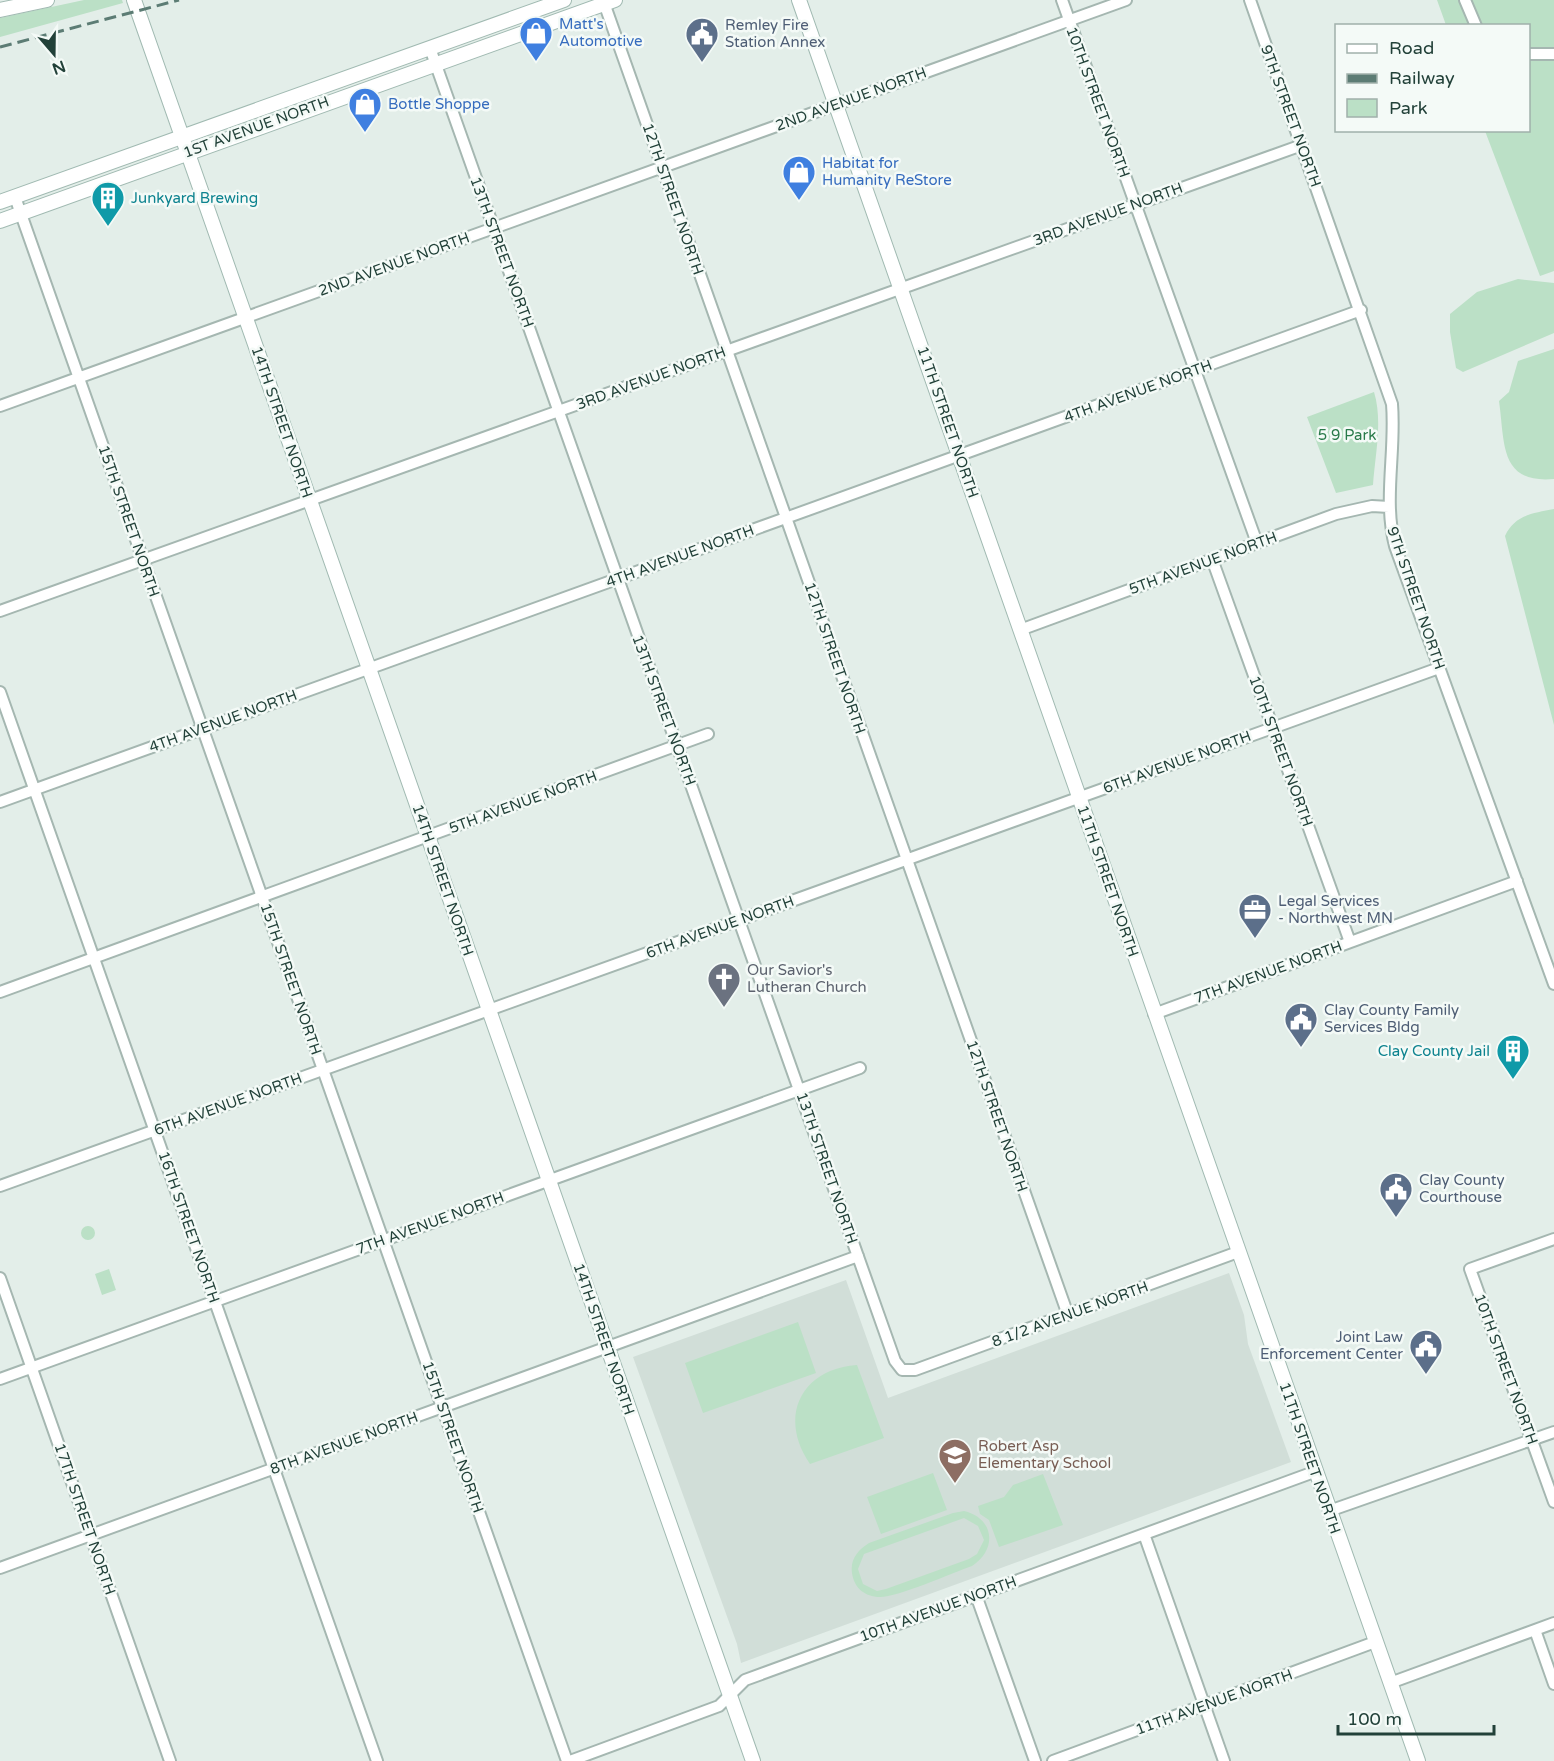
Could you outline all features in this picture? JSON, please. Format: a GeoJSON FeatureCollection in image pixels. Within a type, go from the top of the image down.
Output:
{"type":"FeatureCollection","features":[{"type":"Feature","properties":{"kind":"street"},"geometry":{"type":"LineString","coordinates":[[0,10],[47,0]]}},
{"type":"Feature","properties":{"kind":"street","name":"14TH STREET NORTH"},"geometry":{"type":"LineString","coordinates":[[134,0],[753,1761]]}},
{"type":"Feature","properties":{"kind":"street","name":"1ST AVENUE NORTH"},"geometry":{"type":"LineString","coordinates":[[0,202],[564,0]]}},
{"type":"Feature","properties":{"kind":"street","name":"11TH STREET NORTH"},"geometry":{"type":"LineString","coordinates":[[799,0],[1314,1472],[1418,1761]]}},
{"type":"Feature","properties":{"kind":"street","name":"10TH STREET NORTH"},"geometry":{"type":"LineString","coordinates":[[1062,0],[1257,543]]}},
{"type":"Feature","properties":{"kind":"street","name":"2ND AVENUE NORTH"},"geometry":{"type":"LineString","coordinates":[[0,406],[1126,0]]}},
{"type":"Feature","properties":{"kind":"street","name":"9TH STREET NORTH"},"geometry":{"type":"LineString","coordinates":[[1250,0],[1361,310],[1392,404],[1394,446],[1389,507],[1395,546],[1554,984]]}},
{"type":"Feature","properties":{"kind":"street"},"geometry":{"type":"LineString","coordinates":[[1465,0],[1475,24]]}},
{"type":"Feature","properties":{"kind":"street","name":"1ST AVENUE NORTH"},"geometry":{"type":"LineString","coordinates":[[0,221],[608,1]]}},
{"type":"Feature","properties":{"kind":"street","name":"12TH STREET NORTH"},"geometry":{"type":"LineString","coordinates":[[608,1],[662,167],[1068,1315]]}},
{"type":"Feature","properties":{"kind":"street","name":"13TH STREET NORTH"},"geometry":{"type":"LineString","coordinates":[[430,48],[895,1361],[902,1370]]}},
{"type":"Feature","properties":{"kind":"street"},"geometry":{"type":"LineString","coordinates":[[1530,54],[1554,54]]}},
{"type":"Feature","properties":{"kind":"street","name":"3RD AVENUE NORTH"},"geometry":{"type":"LineString","coordinates":[[0,611],[1302,145]]}},
{"type":"Feature","properties":{"kind":"street","name":"15TH STREET NORTH"},"geometry":{"type":"LineString","coordinates":[[15,197],[568,1761]]}},
{"type":"Feature","properties":{"kind":"street","name":"4TH AVENUE NORTH"},"geometry":{"type":"LineString","coordinates":[[0,802],[1361,310]]}},
{"type":"Feature","properties":{"kind":"street","name":"5TH AVENUE NORTH"},"geometry":{"type":"LineString","coordinates":[[1020,630],[1353,509],[1389,507]]}},
{"type":"Feature","properties":{"kind":"street","name":"10TH STREET NORTH"},"geometry":{"type":"LineString","coordinates":[[1212,559],[1350,942]]}},
{"type":"Feature","properties":{"kind":"street","name":"6TH AVENUE NORTH"},"geometry":{"type":"LineString","coordinates":[[0,1186],[1439,668]]}},
{"type":"Feature","properties":{"kind":"street","name":"16TH STREET NORTH"},"geometry":{"type":"LineString","coordinates":[[0,693],[377,1761]]}},
{"type":"Feature","properties":{"kind":"street","name":"5TH AVENUE NORTH"},"geometry":{"type":"LineString","coordinates":[[0,992],[708,734]]}},
{"type":"Feature","properties":{"kind":"street","name":"7TH AVENUE NORTH"},"geometry":{"type":"LineString","coordinates":[[1155,1014],[1516,881]]}},
{"type":"Feature","properties":{"kind":"street","name":"7TH AVENUE NORTH"},"geometry":{"type":"LineString","coordinates":[[0,1378],[860,1068]]}},
{"type":"Feature","properties":{"kind":"street","name":"10TH STREET NORTH"},"geometry":{"type":"LineString","coordinates":[[1554,1239],[1470,1269],[1554,1502]]}},
{"type":"Feature","properties":{"kind":"street","name":"8 1/2 AVENUE NORTH"},"geometry":{"type":"LineString","coordinates":[[902,1370],[915,1370],[1238,1252]]}},
{"type":"Feature","properties":{"kind":"street","name":"8TH AVENUE NORTH"},"geometry":{"type":"LineString","coordinates":[[0,1568],[858,1257]]}},
{"type":"Feature","properties":{"kind":"street","name":"17TH STREET NORTH"},"geometry":{"type":"LineString","coordinates":[[0,1278],[170,1761]]}},
{"type":"Feature","properties":{"kind":"street"},"geometry":{"type":"LineString","coordinates":[[1329,1511],[1554,1432]]}},
{"type":"Feature","properties":{"kind":"street","name":"10TH AVENUE NORTH"},"geometry":{"type":"LineString","coordinates":[[568,1761],[601,1756],[719,1706],[745,1680],[1314,1472]]}},
{"type":"Feature","properties":{"kind":"street"},"geometry":{"type":"LineString","coordinates":[[1144,1534],[1224,1761]]}},
{"type":"Feature","properties":{"kind":"street"},"geometry":{"type":"LineString","coordinates":[[976,1595],[1035,1761]]}},
{"type":"Feature","properties":{"kind":"street"},"geometry":{"type":"LineString","coordinates":[[1390,1683],[1554,1623]]}},
{"type":"Feature","properties":{"kind":"street"},"geometry":{"type":"LineString","coordinates":[[1535,1630],[1554,1684]]}},
{"type":"Feature","properties":{"kind":"street","name":"11TH AVENUE NORTH"},"geometry":{"type":"LineString","coordinates":[[1053,1761],[1375,1642]]}},
{"type":"Feature","properties":{"kind":"shaded area","name":"Robert Asp Elementary School"},"geometry":{"type":"Polygon","coordinates":[[[1229,1273],[1244,1315],[1248,1344],[1291,1462],[741,1663],[737,1644],[633,1357],[846,1280],[888,1398],[1229,1273]]]}},
{"type":"Feature","properties":{"kind":"green space"},"geometry":{"type":"Polygon","coordinates":[[[84,0],[122,0],[123,3],[0,37],[0,18],[84,0]]]}},
{"type":"Feature","properties":{"kind":"green space"},"geometry":{"type":"Polygon","coordinates":[[[1437,0],[1554,0],[1554,271],[1540,276],[1485,132],[1530,132],[1530,24],[1446,24],[1437,0]]]}},
{"type":"Feature","properties":{"kind":"green space"},"geometry":{"type":"Polygon","coordinates":[[[1518,279],[1554,283],[1554,333],[1463,372],[1456,368],[1450,332],[1450,314],[1477,292],[1518,279]]]}},
{"type":"Feature","properties":{"kind":"green space"},"geometry":{"type":"Polygon","coordinates":[[[1554,349],[1554,479],[1536,479],[1523,475],[1514,468],[1508,458],[1499,401],[1509,392],[1518,361],[1554,349]]]}},
{"type":"Feature","properties":{"kind":"green space","name":"5 9 Park"},"geometry":{"type":"Polygon","coordinates":[[[1374,392],[1377,403],[1378,438],[1373,485],[1336,493],[1307,417],[1374,392]]]}},
{"type":"Feature","properties":{"kind":"green space"},"geometry":{"type":"Polygon","coordinates":[[[1554,509],[1554,725],[1505,536],[1519,519],[1554,509]]]}},
{"type":"Feature","properties":{"kind":"green space"},"geometry":{"type":"Polygon","coordinates":[[[88,1226],[93,1228],[95,1233],[93,1238],[88,1240],[83,1238],[81,1233],[83,1228],[88,1226]]]}},
{"type":"Feature","properties":{"kind":"green space"},"geometry":{"type":"Polygon","coordinates":[[[109,1269],[116,1290],[102,1295],[95,1274],[109,1269]]]}},
{"type":"Feature","properties":{"kind":"green space"},"geometry":{"type":"Polygon","coordinates":[[[798,1322],[816,1373],[703,1413],[685,1363],[798,1322]]]}},
{"type":"Feature","properties":{"kind":"green space"},"geometry":{"type":"Polygon","coordinates":[[[857,1365],[884,1438],[810,1464],[800,1447],[796,1430],[796,1414],[800,1399],[809,1386],[821,1376],[837,1369],[857,1365]]]}},
{"type":"Feature","properties":{"kind":"green space"},"geometry":{"type":"Polygon","coordinates":[[[933,1473],[947,1510],[881,1534],[867,1497],[933,1473]]]}},
{"type":"Feature","properties":{"kind":"green space"},"geometry":{"type":"Polygon","coordinates":[[[1043,1474],[1063,1525],[999,1547],[989,1520],[980,1514],[978,1506],[1004,1497],[1013,1485],[1043,1474]]]}},
{"type":"Feature","properties":{"kind":"green space"},"geometry":{"type":"Polygon","coordinates":[[[964,1511],[974,1515],[987,1527],[989,1543],[986,1551],[972,1566],[888,1596],[880,1597],[861,1591],[853,1578],[852,1563],[858,1552],[865,1546],[964,1511]],[[964,1518],[864,1554],[858,1569],[863,1584],[877,1591],[886,1589],[969,1559],[977,1554],[984,1540],[978,1526],[964,1518]]]}},
{"type":"Feature","properties":{"kind":"railway"},"geometry":{"type":"LineString","coordinates":[[0,47],[179,0]]}},
{"type":"Feature","properties":{"kind":"place","name":"Matt's Automotive"},"geometry":{"type":"Point","coordinates":[536,62]}},
{"type":"Feature","properties":{"kind":"place","name":"Remley Fire Station Annex"},"geometry":{"type":"Point","coordinates":[702,63]}},
{"type":"Feature","properties":{"kind":"place","name":"Bottle Shoppe"},"geometry":{"type":"Point","coordinates":[365,133]}},
{"type":"Feature","properties":{"kind":"place","name":"Habitat for Humanity ReStore"},"geometry":{"type":"Point","coordinates":[799,201]}},
{"type":"Feature","properties":{"kind":"place","name":"Junkyard Brewing"},"geometry":{"type":"Point","coordinates":[108,227]}},
{"type":"Feature","properties":{"kind":"place","name":"Legal Services - Northwest MN"},"geometry":{"type":"Point","coordinates":[1255,939]}},
{"type":"Feature","properties":{"kind":"place","name":"Our Savior's Lutheran Church"},"geometry":{"type":"Point","coordinates":[724,1008]}},
{"type":"Feature","properties":{"kind":"place","name":"Clay County Family Services Bldg"},"geometry":{"type":"Point","coordinates":[1301,1048]}},
{"type":"Feature","properties":{"kind":"place","name":"Clay County Jail"},"geometry":{"type":"Point","coordinates":[1513,1080]}},
{"type":"Feature","properties":{"kind":"place","name":"Clay County Courthouse"},"geometry":{"type":"Point","coordinates":[1396,1218]}},
{"type":"Feature","properties":{"kind":"place","name":"Joint Law Enforcement Center"},"geometry":{"type":"Point","coordinates":[1426,1375]}},
{"type":"Feature","properties":{"kind":"place","name":"Robert Asp Elementary School"},"geometry":{"type":"Point","coordinates":[955,1484]}}]}
